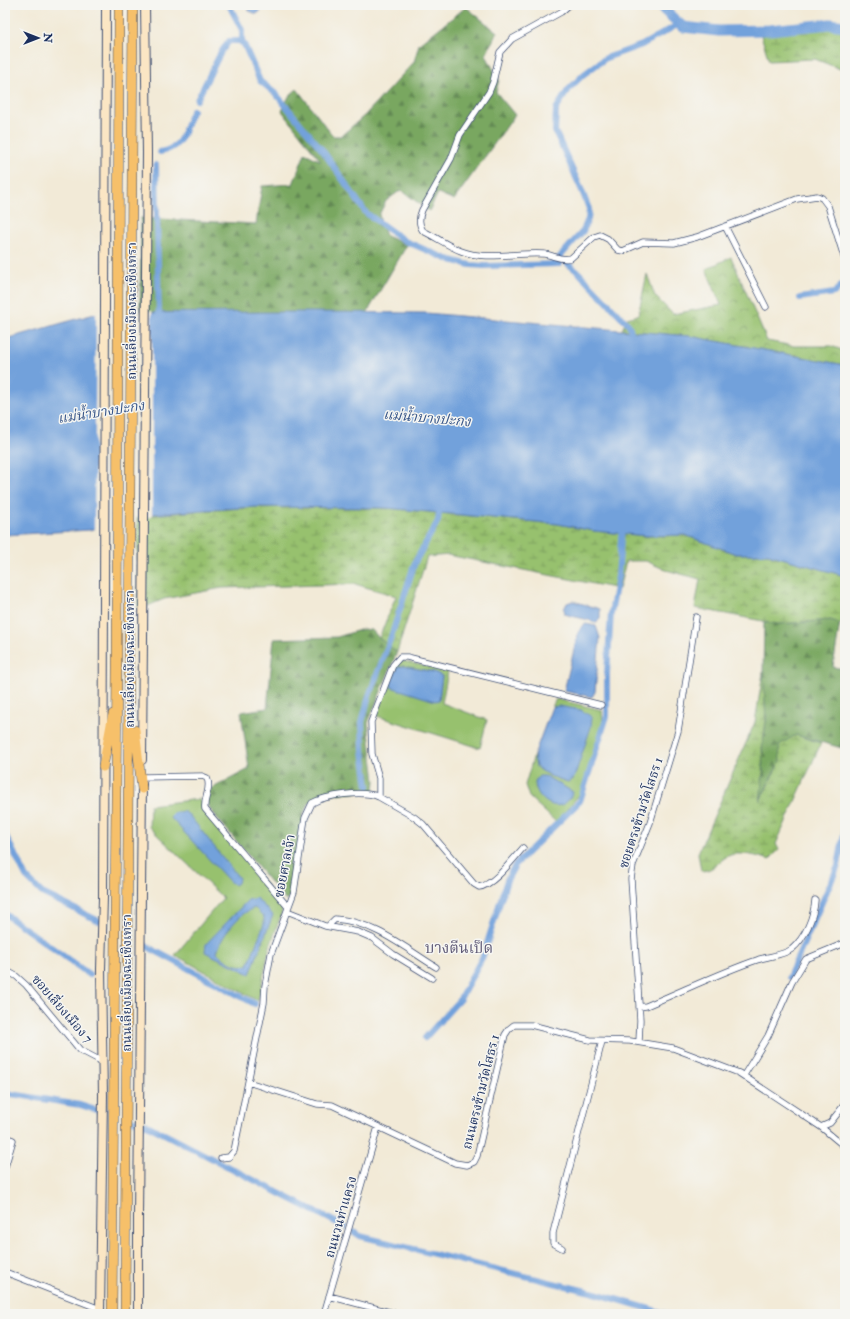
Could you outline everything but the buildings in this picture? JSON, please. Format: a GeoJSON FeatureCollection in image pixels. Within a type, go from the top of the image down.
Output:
{"type":"FeatureCollection","features":[{"type":"Feature","properties":{"kind":"highway","name":"ถนนเลี่ยงเมืองฉะเชิงเทรา"},"geometry":{"type":"LineString","coordinates":[[112,1314],[117,689],[119,5]]}},
{"type":"Feature","properties":{"kind":"highway","name":"ถนนเลี่ยงเมืองฉะเชิงเทรา"},"geometry":{"type":"LineString","coordinates":[[125,1314],[133,5]]}},
{"type":"Feature","properties":{"kind":"highway"},"geometry":{"type":"LineString","coordinates":[[103,768],[117,689]]}},
{"type":"Feature","properties":{"kind":"highway"},"geometry":{"type":"LineString","coordinates":[[130,689],[142,789]]}},
{"type":"Feature","properties":{"kind":"main road","name":"ถนนเลี่ยงเมืองฉะเชิงเทรา"},"geometry":{"type":"LineString","coordinates":[[100,1312],[103,1062],[101,969],[103,898],[104,188],[106,5]]}},
{"type":"Feature","properties":{"kind":"main road","name":"ถนนเลี่ยงเมืองฉะเชิงเทรา"},"geometry":{"type":"LineString","coordinates":[[138,1314],[146,190],[144,5]]}},
{"type":"Feature","properties":{"kind":"street"},"geometry":{"type":"LineString","coordinates":[[569,5],[562,12],[512,39],[500,52],[494,82],[460,135],[452,159],[419,218],[423,231],[460,251],[484,255],[544,254],[561,259],[570,258],[594,237],[600,235],[608,239],[618,250],[623,251],[642,242],[674,243],[697,237],[797,199],[817,196],[822,198],[828,206],[845,260]]}},
{"type":"Feature","properties":{"kind":"street"},"geometry":{"type":"LineString","coordinates":[[725,226],[766,307]]}},
{"type":"Feature","properties":{"kind":"street","name":"ซอยตรงข้ามวัดโสธร 1"},"geometry":{"type":"LineString","coordinates":[[639,1042],[639,1007],[631,879],[633,865],[650,823],[678,731],[696,618]]}},
{"type":"Feature","properties":{"kind":"street"},"geometry":{"type":"LineString","coordinates":[[378,797],[379,778],[372,754],[371,722],[393,665],[400,657],[408,657],[600,706]]}},
{"type":"Feature","properties":{"kind":"street"},"geometry":{"type":"LineString","coordinates":[[142,777],[202,776],[207,778],[209,786],[205,809],[288,909],[304,919],[358,932],[372,938],[393,954],[432,978]]}},
{"type":"Feature","properties":{"kind":"street","name":"ซอยศาลเจ้า"},"geometry":{"type":"LineString","coordinates":[[220,1158],[229,1157],[234,1151],[264,1003],[265,986],[271,954],[294,892],[305,818],[310,806],[320,799],[356,794],[368,793],[378,797],[419,820],[474,884],[479,887],[484,887],[494,879],[523,848]]}},
{"type":"Feature","properties":{"kind":"street"},"geometry":{"type":"LineString","coordinates":[[639,1007],[646,1006],[757,960],[787,952],[793,948],[806,933],[815,907],[815,900]]}},
{"type":"Feature","properties":{"kind":"street"},"geometry":{"type":"LineString","coordinates":[[328,926],[334,920],[341,919],[374,929],[436,967]]}},
{"type":"Feature","properties":{"kind":"street"},"geometry":{"type":"LineString","coordinates":[[744,1076],[768,1036],[792,982],[806,959],[845,943]]}},
{"type":"Feature","properties":{"kind":"street","name":"ซอยเลี่ยงเมือง 7"},"geometry":{"type":"LineString","coordinates":[[5,970],[16,976],[26,985],[80,1050],[103,1062]]}},
{"type":"Feature","properties":{"kind":"street","name":"ถนนตรงข้ามวัดโสธร 1"},"geometry":{"type":"LineString","coordinates":[[378,1127],[455,1163],[471,1164],[477,1156],[505,1035],[509,1029],[517,1024],[531,1025],[578,1038],[602,1041],[639,1042],[673,1048],[744,1076],[821,1127],[845,1147]]}},
{"type":"Feature","properties":{"kind":"street"},"geometry":{"type":"LineString","coordinates":[[562,1248],[553,1243],[553,1233],[602,1041]]}},
{"type":"Feature","properties":{"kind":"street"},"geometry":{"type":"LineString","coordinates":[[248,1082],[317,1104],[332,1105],[378,1127]]}},
{"type":"Feature","properties":{"kind":"street"},"geometry":{"type":"LineString","coordinates":[[821,1127],[830,1124],[845,1104]]}},
{"type":"Feature","properties":{"kind":"street","name":"ถนนวนท่าแครง"},"geometry":{"type":"LineString","coordinates":[[324,1314],[378,1127]]}},
{"type":"Feature","properties":{"kind":"street"},"geometry":{"type":"LineString","coordinates":[[5,1137],[13,1140],[5,1167]]}},
{"type":"Feature","properties":{"kind":"street"},"geometry":{"type":"LineString","coordinates":[[5,1272],[100,1312]]}},
{"type":"Feature","properties":{"kind":"street"},"geometry":{"type":"LineString","coordinates":[[329,1296],[397,1314]]}},
{"type":"Feature","properties":{"kind":"green space"},"geometry":{"type":"Polygon","coordinates":[[[466,7],[497,32],[486,55],[499,80],[496,92],[515,115],[454,200],[438,193],[429,211],[401,190],[386,201],[379,215],[386,236],[407,245],[367,313],[140,313],[141,218],[256,224],[262,186],[293,184],[305,153],[321,161],[282,111],[289,96],[297,89],[333,136],[341,136],[365,115],[414,62],[419,44],[466,7]]]}},
{"type":"Feature","properties":{"kind":"green space"},"geometry":{"type":"Polygon","coordinates":[[[845,24],[845,71],[815,59],[769,61],[761,35],[834,27],[845,24]]]}},
{"type":"Feature","properties":{"kind":"green space"},"geometry":{"type":"Polygon","coordinates":[[[731,257],[767,341],[794,346],[831,346],[845,351],[845,365],[689,336],[622,330],[627,318],[638,315],[647,274],[655,296],[673,314],[721,305],[706,269],[731,257]]]}},
{"type":"Feature","properties":{"kind":"green space"},"geometry":{"type":"Polygon","coordinates":[[[256,507],[386,508],[558,524],[594,531],[647,536],[685,535],[736,554],[768,554],[845,576],[845,625],[831,620],[778,624],[695,608],[700,579],[666,570],[646,561],[626,561],[619,589],[448,555],[427,557],[397,652],[379,638],[396,596],[355,584],[222,588],[164,599],[138,610],[137,516],[256,507]]]}},
{"type":"Feature","properties":{"kind":"green space"},"geometry":{"type":"Polygon","coordinates":[[[831,620],[840,623],[833,667],[845,669],[845,749],[796,735],[780,761],[759,802],[763,772],[762,749],[766,721],[763,673],[764,622],[778,624],[831,620]]]}},
{"type":"Feature","properties":{"kind":"green space"},"geometry":{"type":"Polygon","coordinates":[[[363,629],[372,630],[379,638],[397,652],[368,723],[375,781],[374,791],[330,795],[309,803],[304,813],[290,896],[286,901],[209,808],[205,792],[249,769],[241,712],[267,708],[274,639],[337,637],[363,629]]]}},
{"type":"Feature","properties":{"kind":"green space"},"geometry":{"type":"Polygon","coordinates":[[[403,661],[448,671],[442,703],[487,720],[480,748],[377,716],[394,668],[398,662],[403,661]],[[403,666],[398,667],[439,700],[442,676],[434,672],[403,666]]]}},
{"type":"Feature","properties":{"kind":"green space"},"geometry":{"type":"Polygon","coordinates":[[[763,673],[766,721],[762,749],[763,772],[760,801],[780,761],[779,745],[796,735],[821,743],[776,844],[779,850],[769,860],[748,855],[737,854],[728,856],[709,869],[701,871],[698,853],[755,722],[763,673]]]}},
{"type":"Feature","properties":{"kind":"green space"},"geometry":{"type":"Polygon","coordinates":[[[556,699],[602,710],[603,721],[581,793],[556,822],[529,797],[525,785],[534,755],[536,767],[550,776],[568,782],[581,710],[552,707],[556,699]],[[545,776],[535,787],[541,796],[552,805],[573,792],[545,776]]]}},
{"type":"Feature","properties":{"kind":"green space"},"geometry":{"type":"Polygon","coordinates":[[[199,799],[282,905],[282,912],[269,950],[258,1001],[175,955],[223,898],[149,827],[150,805],[199,799]]]}},
{"type":"Feature","properties":{"kind":"water"},"geometry":{"type":"Polygon","coordinates":[[[247,5],[267,5],[257,14],[249,11],[247,5]]]}},
{"type":"Feature","properties":{"kind":"water","name":"แม่น้ำบางปะกง"},"geometry":{"type":"Polygon","coordinates":[[[98,313],[426,313],[689,336],[845,365],[845,576],[768,554],[736,554],[685,535],[647,536],[594,531],[558,524],[386,508],[256,507],[203,510],[128,516],[90,530],[5,535],[5,339],[98,313]]]}},
{"type":"Feature","properties":{"kind":"water"},"geometry":{"type":"Polygon","coordinates":[[[573,601],[600,609],[600,619],[596,623],[565,614],[564,609],[567,603],[573,601]]]}},
{"type":"Feature","properties":{"kind":"water"},"geometry":{"type":"Polygon","coordinates":[[[586,624],[596,626],[600,638],[595,692],[592,697],[564,691],[578,633],[582,626],[586,624]]]}},
{"type":"Feature","properties":{"kind":"water"},"geometry":{"type":"Polygon","coordinates":[[[403,666],[434,672],[442,676],[439,700],[435,701],[391,687],[391,681],[398,667],[403,666]]]}},
{"type":"Feature","properties":{"kind":"water"},"geometry":{"type":"Polygon","coordinates":[[[559,706],[581,710],[592,717],[591,727],[574,778],[568,782],[550,776],[536,767],[534,755],[552,707],[559,706]]]}},
{"type":"Feature","properties":{"kind":"water"},"geometry":{"type":"Polygon","coordinates":[[[539,776],[545,776],[573,792],[568,800],[562,805],[556,806],[544,800],[536,788],[535,781],[539,776]]]}},
{"type":"Feature","properties":{"kind":"water"},"geometry":{"type":"Polygon","coordinates":[[[183,811],[189,815],[239,878],[238,883],[235,885],[230,882],[170,817],[174,813],[183,811]]]}},
{"type":"Feature","properties":{"kind":"water"},"geometry":{"type":"Polygon","coordinates":[[[256,898],[273,915],[250,974],[205,952],[206,944],[248,900],[256,898]],[[255,908],[243,914],[226,933],[217,953],[235,965],[248,965],[264,924],[264,917],[255,908]]]}},
{"type":"Feature","properties":{"kind":"pier"},"geometry":{"type":"Polygon","coordinates":[[[152,311],[152,517],[129,518],[94,531],[96,312],[152,311]]]}},
{"type":"Feature","properties":{"kind":"waterway"},"geometry":{"type":"LineString","coordinates":[[229,5],[242,30],[242,43]]}},
{"type":"Feature","properties":{"kind":"waterway"},"geometry":{"type":"LineString","coordinates":[[661,5],[664,10],[683,27],[719,31],[769,30],[830,24],[845,26]]}},
{"type":"Feature","properties":{"kind":"waterway"},"geometry":{"type":"LineString","coordinates":[[556,261],[583,231],[588,219],[589,209],[555,131],[556,109],[568,90],[584,74],[606,58],[642,45],[679,24]]}},
{"type":"Feature","properties":{"kind":"waterway"},"geometry":{"type":"LineString","coordinates":[[197,100],[221,52],[229,41],[239,41],[244,44],[260,81],[276,94],[323,151],[366,213],[405,241],[447,259],[470,265],[560,264]]}},
{"type":"Feature","properties":{"kind":"waterway"},"geometry":{"type":"LineString","coordinates":[[160,152],[168,150],[179,142],[193,110]]}},
{"type":"Feature","properties":{"kind":"waterway"},"geometry":{"type":"LineString","coordinates":[[156,165],[159,319]]}},
{"type":"Feature","properties":{"kind":"waterway"},"geometry":{"type":"LineString","coordinates":[[568,264],[578,272],[629,325],[633,338]]}},
{"type":"Feature","properties":{"kind":"waterway"},"geometry":{"type":"LineString","coordinates":[[800,298],[834,293],[845,282]]}},
{"type":"Feature","properties":{"kind":"waterway"},"geometry":{"type":"LineString","coordinates":[[368,786],[363,750],[362,722],[369,696],[391,637],[415,562],[438,521],[440,505]]}},
{"type":"Feature","properties":{"kind":"waterway"},"geometry":{"type":"LineString","coordinates":[[425,1038],[460,999],[483,956],[507,880],[515,865],[580,801],[607,716],[607,673],[611,613],[618,576],[622,527]]}},
{"type":"Feature","properties":{"kind":"waterway"},"geometry":{"type":"LineString","coordinates":[[789,977],[838,866],[845,828]]}},
{"type":"Feature","properties":{"kind":"waterway"},"geometry":{"type":"LineString","coordinates":[[5,834],[26,877],[42,893],[99,921]]}},
{"type":"Feature","properties":{"kind":"waterway"},"geometry":{"type":"LineString","coordinates":[[5,914],[90,975]]}},
{"type":"Feature","properties":{"kind":"waterway"},"geometry":{"type":"LineString","coordinates":[[146,946],[255,1004]]}},
{"type":"Feature","properties":{"kind":"waterway"},"geometry":{"type":"LineString","coordinates":[[5,1093],[80,1105],[99,1111]]}},
{"type":"Feature","properties":{"kind":"waterway"},"geometry":{"type":"LineString","coordinates":[[131,1120],[135,1121]]}},
{"type":"Feature","properties":{"kind":"waterway"},"geometry":{"type":"LineString","coordinates":[[143,1123],[345,1227]]}},
{"type":"Feature","properties":{"kind":"waterway"},"geometry":{"type":"LineString","coordinates":[[354,1232],[360,1236],[595,1293],[667,1314]]}},
{"type":"Feature","properties":{"kind":"district","name":"บางตีนเป็ด"},"geometry":{"type":"Point","coordinates":[459,948]}}]}
